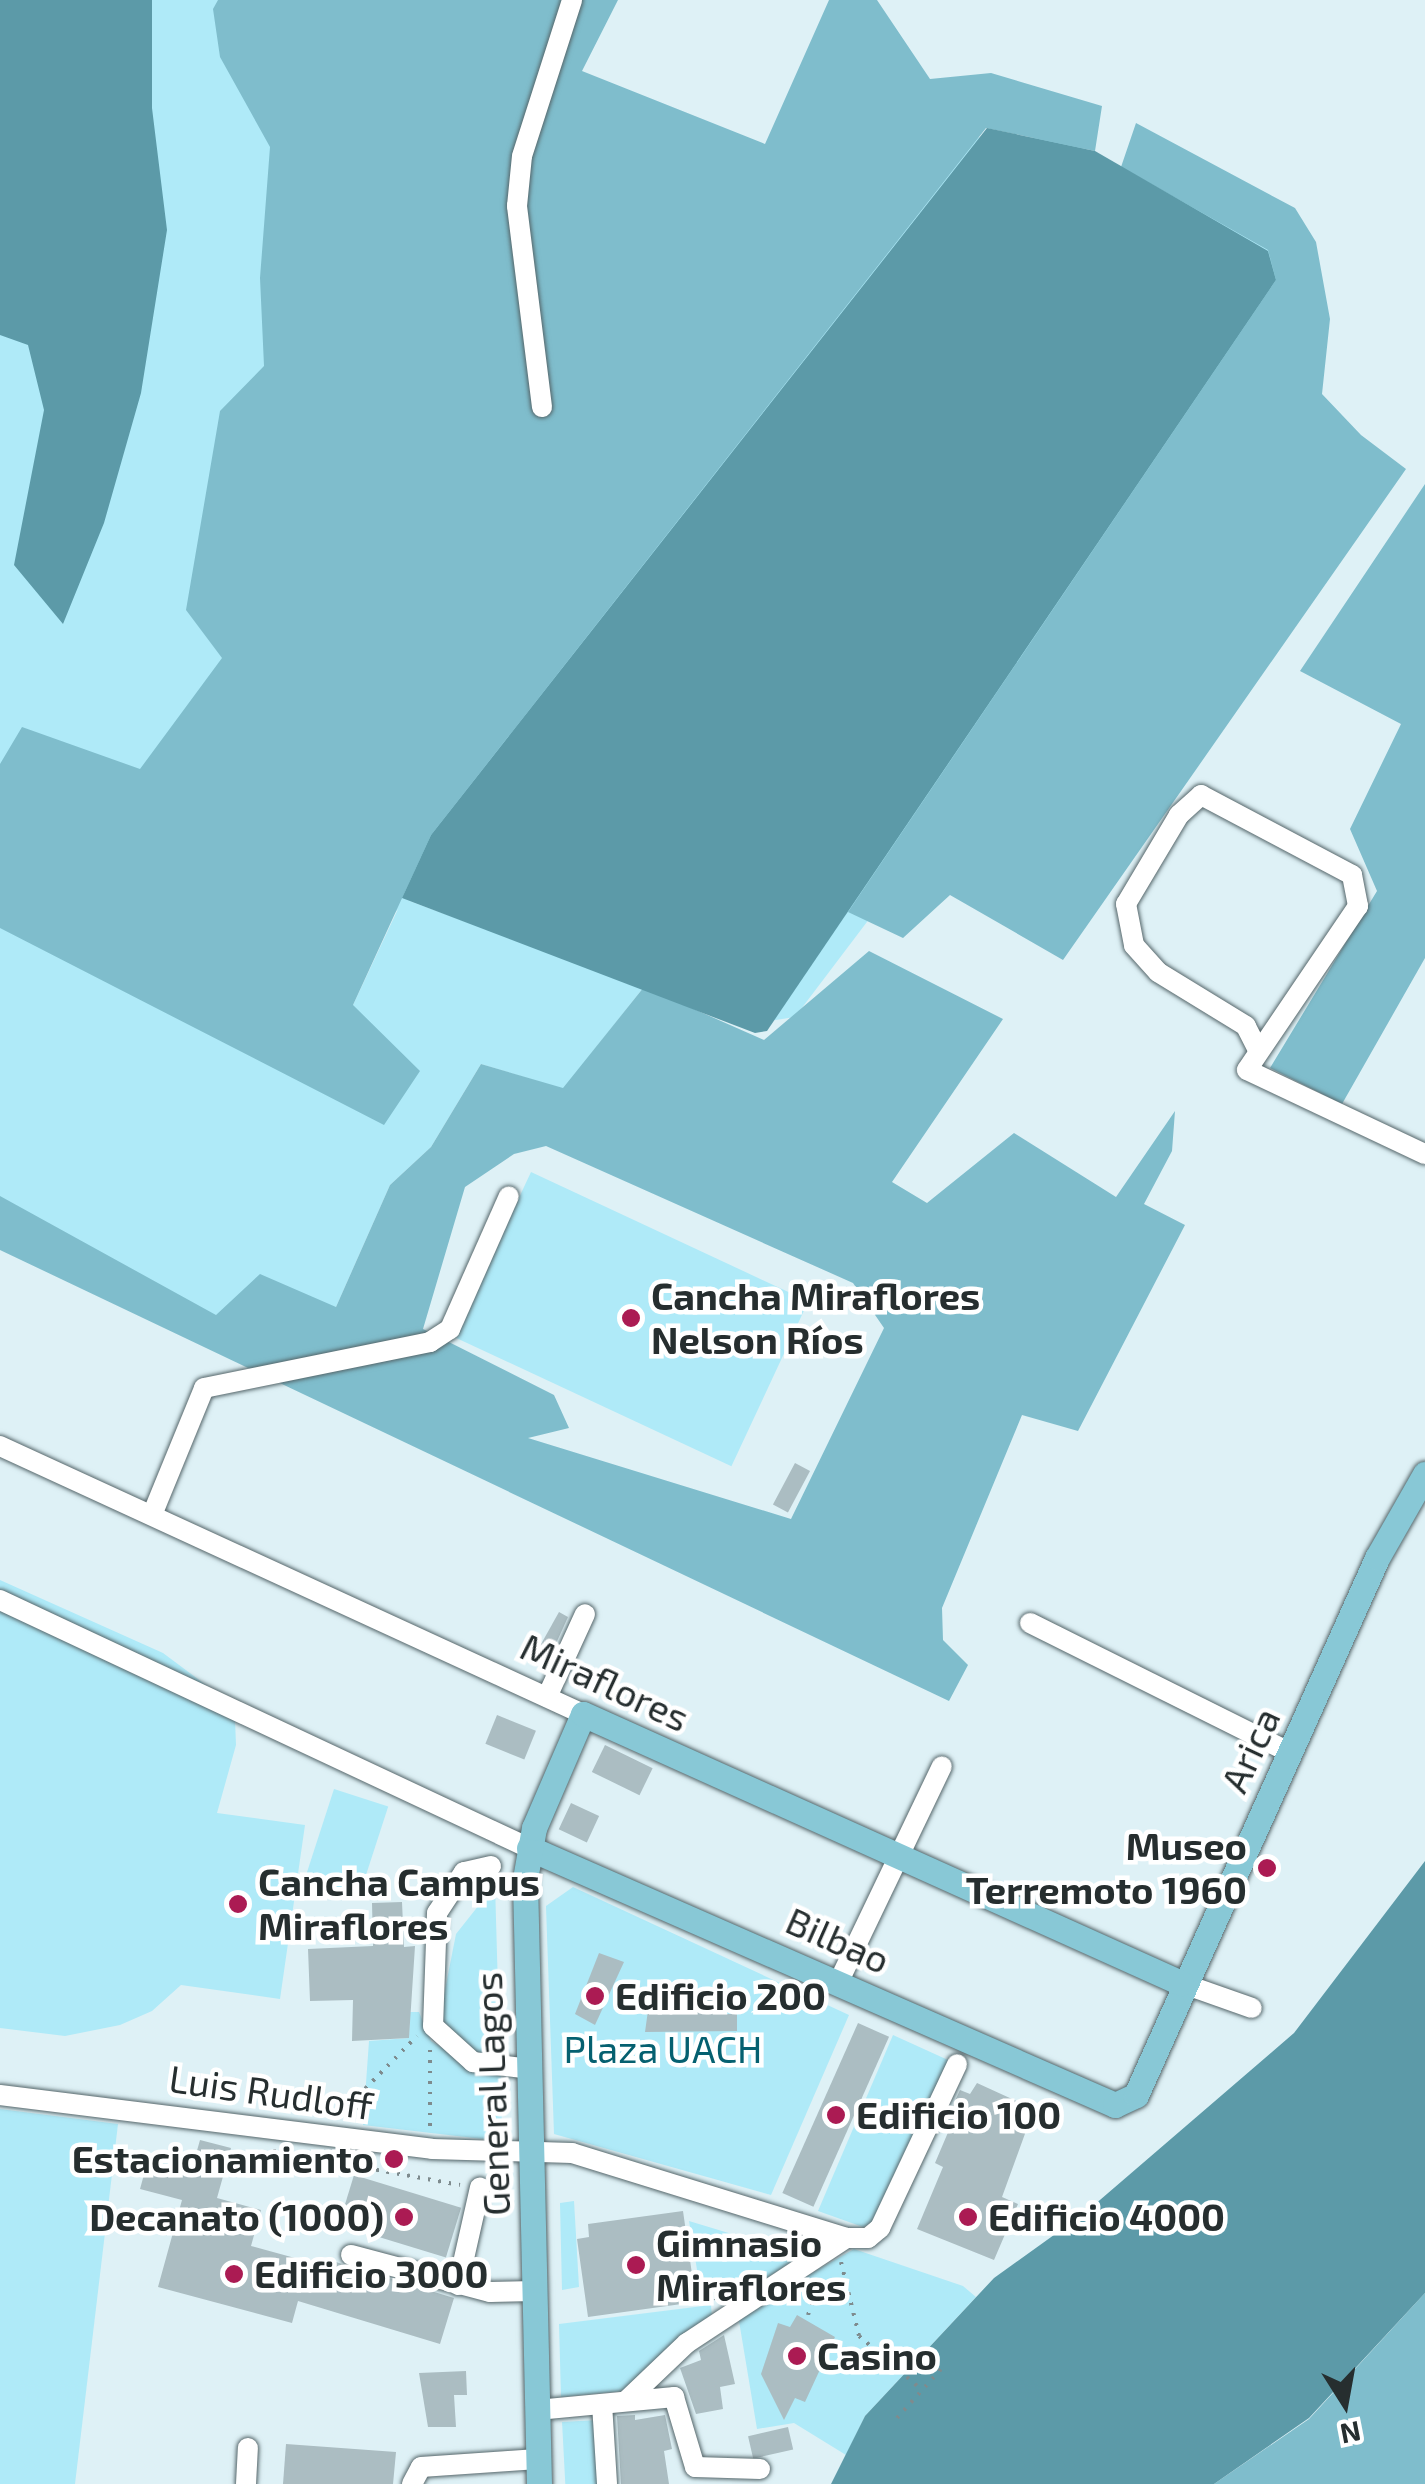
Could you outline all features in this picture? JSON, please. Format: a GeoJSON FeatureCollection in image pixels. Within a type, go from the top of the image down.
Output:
{"type":"FeatureCollection","features":[{"type":"Feature","properties":{"kind":"main road","name":"Arica"},"geometry":{"type":"LineString","coordinates":[[1116,2105],[1136,2095],[1181,1983],[1291,1753],[1377,1558],[1425,1474]]}},
{"type":"Feature","properties":{"kind":"main road","name":"General Lagos"},"geometry":{"type":"LineString","coordinates":[[538,2471],[533,2149],[524,1919],[528,1848],[584,1714]]}},
{"type":"Feature","properties":{"kind":"main road","name":"Miraflores"},"geometry":{"type":"LineString","coordinates":[[584,1714],[1181,1983]]}},
{"type":"Feature","properties":{"kind":"main road","name":"Bilbao"},"geometry":{"type":"LineString","coordinates":[[528,1848],[839,1980],[1116,2105]]}},
{"type":"Feature","properties":{"kind":"street"},"geometry":{"type":"LineString","coordinates":[[542,407],[517,206],[522,156],[572,0]]}},
{"type":"Feature","properties":{"kind":"street"},"geometry":{"type":"LineString","coordinates":[[1258,1050],[1246,1026],[1158,972],[1134,945],[1126,904],[1179,815],[1201,795],[1352,875],[1358,906],[1247,1070],[1425,1154]]}},
{"type":"Feature","properties":{"kind":"street"},"geometry":{"type":"LineString","coordinates":[[152,1515],[204,1388],[242,1386],[430,1342],[450,1329],[508,1196]]}},
{"type":"Feature","properties":{"kind":"street","name":"Miraflores"},"geometry":{"type":"LineString","coordinates":[[0,1446],[584,1714]]}},
{"type":"Feature","properties":{"kind":"street"},"geometry":{"type":"LineString","coordinates":[[0,1600],[528,1848]]}},
{"type":"Feature","properties":{"kind":"street"},"geometry":{"type":"LineString","coordinates":[[547,1697],[585,1614]]}},
{"type":"Feature","properties":{"kind":"street"},"geometry":{"type":"LineString","coordinates":[[1030,1622],[1291,1753]]}},
{"type":"Feature","properties":{"kind":"street"},"geometry":{"type":"LineString","coordinates":[[839,1980],[894,1856],[907,1845],[942,1766]]}},
{"type":"Feature","properties":{"kind":"street"},"geometry":{"type":"LineString","coordinates":[[491,1866],[464,1872],[437,1913],[432,2018],[473,2062],[530,2070]]}},
{"type":"Feature","properties":{"kind":"street"},"geometry":{"type":"LineString","coordinates":[[1181,1983],[1252,2008]]}},
{"type":"Feature","properties":{"kind":"street"},"geometry":{"type":"LineString","coordinates":[[626,2402],[720,2319],[846,2238],[868,2238],[880,2228],[958,2064]]}},
{"type":"Feature","properties":{"kind":"street","name":"Luis Rudloff"},"geometry":{"type":"LineString","coordinates":[[0,2095],[432,2149],[502,2154],[533,2149],[610,2164],[846,2238]]}},
{"type":"Feature","properties":{"kind":"street"},"geometry":{"type":"LineString","coordinates":[[458,2285],[480,2188]]}},
{"type":"Feature","properties":{"kind":"street"},"geometry":{"type":"LineString","coordinates":[[350,2255],[490,2292],[534,2291]]}},
{"type":"Feature","properties":{"kind":"street"},"geometry":{"type":"LineString","coordinates":[[537,2410],[674,2397],[694,2468],[760,2469]]}},
{"type":"Feature","properties":{"kind":"street"},"geometry":{"type":"LineString","coordinates":[[602,2404],[607,2484]]}},
{"type":"Feature","properties":{"kind":"street"},"geometry":{"type":"LineString","coordinates":[[246,2484],[248,2448]]}},
{"type":"Feature","properties":{"kind":"street"},"geometry":{"type":"LineString","coordinates":[[412,2484],[421,2467],[538,2471]]}},
{"type":"Feature","properties":{"kind":"path"},"geometry":{"type":"LineString","coordinates":[[358,2141],[358,2096],[410,2050],[432,2018]]}},
{"type":"Feature","properties":{"kind":"path"},"geometry":{"type":"LineString","coordinates":[[432,2018],[432,2149]]}},
{"type":"Feature","properties":{"kind":"path"},"geometry":{"type":"LineString","coordinates":[[808,2314],[825,2254],[840,2259],[858,2336],[922,2390]]}},
{"type":"Feature","properties":{"kind":"path"},"geometry":{"type":"LineString","coordinates":[[694,2290],[714,2288],[720,2319]]}},
{"type":"Feature","properties":{"kind":"path"},"geometry":{"type":"LineString","coordinates":[[897,2418],[943,2367]]}},
{"type":"Feature","properties":{"kind":"green space"},"geometry":{"type":"Polygon","coordinates":[[[0,0],[563,0],[527,177],[1008,135],[1070,142],[1300,253],[876,910],[795,1017],[763,1022],[404,899],[644,987],[563,1089],[481,1064],[431,1147],[390,1185],[336,1307],[218,1326],[0,1206],[0,0]],[[398,909],[350,969],[353,1005],[398,909]]]}},
{"type":"Feature","properties":{"kind":"green space","name":"Cancha Miraflores Nelson Ríos"},"geometry":{"type":"Polygon","coordinates":[[[531,1172],[808,1301],[731,1466],[454,1337],[531,1172]]]}},
{"type":"Feature","properties":{"kind":"green space"},"geometry":{"type":"Polygon","coordinates":[[[0,1580],[163,1653],[218,1694],[235,1719],[236,1745],[217,1813],[305,1825],[280,1999],[181,1985],[152,2011],[120,2025],[65,2036],[0,2028],[0,1580]]]}},
{"type":"Feature","properties":{"kind":"green space"},"geometry":{"type":"Polygon","coordinates":[[[334,1789],[388,1807],[359,1896],[305,1878],[334,1789]]]}},
{"type":"Feature","properties":{"kind":"green space","name":"Plaza UACH"},"geometry":{"type":"Polygon","coordinates":[[[495,1884],[500,2059],[478,2056],[439,2020],[456,1934],[479,1905],[478,1889],[495,1884]]]}},
{"type":"Feature","properties":{"kind":"green space","name":"Plaza UACH"},"geometry":{"type":"Polygon","coordinates":[[[573,1887],[849,2015],[771,2195],[554,2134],[546,1906],[573,1887]]]}},
{"type":"Feature","properties":{"kind":"green space"},"geometry":{"type":"Polygon","coordinates":[[[410,2012],[419,2012],[431,2041],[478,2070],[501,2071],[502,2135],[491,2140],[363,2125],[369,2041],[409,2038],[410,2012]]]}},
{"type":"Feature","properties":{"kind":"green space"},"geometry":{"type":"Polygon","coordinates":[[[893,2035],[948,2060],[878,2220],[863,2227],[818,2211],[893,2035]]]}},
{"type":"Feature","properties":{"kind":"green space"},"geometry":{"type":"Polygon","coordinates":[[[0,2109],[118,2124],[75,2484],[0,2484],[0,2109]]]}},
{"type":"Feature","properties":{"kind":"green space"},"geometry":{"type":"Polygon","coordinates":[[[574,2201],[579,2287],[562,2290],[560,2203],[574,2201]]]}},
{"type":"Feature","properties":{"kind":"green space"},"geometry":{"type":"Polygon","coordinates":[[[689,2221],[801,2255],[728,2304],[725,2278],[699,2282],[689,2221]]]}},
{"type":"Feature","properties":{"kind":"green space"},"geometry":{"type":"Polygon","coordinates":[[[854,2249],[963,2286],[976,2297],[865,2416],[846,2455],[794,2423],[757,2429],[738,2315],[854,2249]]]}},
{"type":"Feature","properties":{"kind":"green space"},"geometry":{"type":"Polygon","coordinates":[[[711,2305],[712,2317],[623,2391],[561,2397],[559,2324],[711,2305]]]}},
{"type":"Feature","properties":{"kind":"green space"},"geometry":{"type":"Polygon","coordinates":[[[599,2420],[602,2484],[565,2484],[562,2422],[599,2420]]]}},
{"type":"Feature","properties":{"kind":"shaded area"},"geometry":{"type":"Polygon","coordinates":[[[0,0],[152,0],[152,108],[167,230],[141,393],[104,523],[63,624],[14,565],[44,410],[28,345],[0,335],[0,0]]]}},
{"type":"Feature","properties":{"kind":"shaded area"},"geometry":{"type":"Polygon","coordinates":[[[218,0],[618,0],[582,71],[765,144],[829,0],[877,0],[930,79],[991,73],[1102,106],[1095,151],[986,128],[431,835],[353,1005],[420,1071],[384,1125],[0,928],[0,764],[22,727],[140,769],[222,658],[186,610],[220,411],[264,366],[260,278],[270,147],[220,57],[213,9],[218,0]]]}},
{"type":"Feature","properties":{"kind":"shaded area"},"geometry":{"type":"Polygon","coordinates":[[[1136,123],[1295,208],[1316,242],[1330,319],[1322,394],[1361,435],[1406,469],[1063,960],[950,895],[903,938],[848,912],[1276,280],[1268,250],[1121,167],[1136,123]]]}},
{"type":"Feature","properties":{"kind":"shaded area"},"geometry":{"type":"Polygon","coordinates":[[[987,128],[1095,151],[1268,251],[1276,280],[767,1031],[755,1033],[402,898],[431,835],[987,128]]]}},
{"type":"Feature","properties":{"kind":"shaded area"},"geometry":{"type":"Polygon","coordinates":[[[1425,484],[1425,958],[1342,1104],[1270,1068],[1377,891],[1350,829],[1401,724],[1300,671],[1425,484]]]}},
{"type":"Feature","properties":{"kind":"shaded area"},"geometry":{"type":"Polygon","coordinates":[[[869,951],[1003,1019],[892,1182],[927,1203],[1014,1133],[1116,1197],[1175,1111],[1172,1151],[1144,1204],[1185,1225],[1078,1431],[1022,1415],[942,1608],[943,1640],[968,1665],[949,1701],[0,1250],[0,1196],[216,1315],[260,1274],[336,1307],[390,1185],[431,1147],[481,1064],[563,1088],[644,987],[764,1040],[869,951]],[[546,1146],[514,1154],[465,1187],[423,1329],[554,1395],[569,1428],[528,1438],[791,1519],[884,1328],[853,1283],[546,1146]]]}},
{"type":"Feature","properties":{"kind":"shaded area"},"geometry":{"type":"Polygon","coordinates":[[[1425,1861],[1425,2293],[1309,2418],[1214,2484],[831,2484],[865,2416],[994,2278],[1086,2212],[1294,2033],[1425,1861]]]}},
{"type":"Feature","properties":{"kind":"shaded area"},"geometry":{"type":"Polygon","coordinates":[[[1425,2293],[1425,2484],[1214,2484],[1309,2419],[1425,2293]]]}},
{"type":"Feature","properties":{"kind":"building"},"geometry":{"type":"Polygon","coordinates":[[[795,1463],[810,1471],[788,1512],[773,1504],[795,1463]]]}},
{"type":"Feature","properties":{"kind":"building"},"geometry":{"type":"Polygon","coordinates":[[[559,1612],[568,1617],[544,1670],[531,1662],[559,1612]]]}},
{"type":"Feature","properties":{"kind":"building"},"geometry":{"type":"Polygon","coordinates":[[[497,1715],[536,1731],[524,1759],[485,1744],[497,1715]]]}},
{"type":"Feature","properties":{"kind":"building"},"geometry":{"type":"Polygon","coordinates":[[[605,1745],[653,1768],[639,1795],[592,1772],[605,1745]]]}},
{"type":"Feature","properties":{"kind":"building"},"geometry":{"type":"Polygon","coordinates":[[[571,1803],[599,1816],[587,1842],[559,1829],[571,1803]]]}},
{"type":"Feature","properties":{"kind":"building"},"geometry":{"type":"Polygon","coordinates":[[[402,1902],[404,1947],[415,1946],[409,2038],[352,2041],[353,2000],[310,2001],[308,1949],[373,1946],[372,1903],[402,1902]]]}},
{"type":"Feature","properties":{"kind":"building","name":"Edificio 200"},"geometry":{"type":"Polygon","coordinates":[[[599,1953],[624,1962],[595,2025],[575,2014],[599,1953]]]}},
{"type":"Feature","properties":{"kind":"building"},"geometry":{"type":"Polygon","coordinates":[[[721,1989],[722,2014],[737,2014],[737,2031],[645,2032],[650,1996],[721,1989]]]}},
{"type":"Feature","properties":{"kind":"building","name":"Edificio 100"},"geometry":{"type":"Polygon","coordinates":[[[858,2023],[889,2037],[813,2207],[782,2193],[858,2023]]]}},
{"type":"Feature","properties":{"kind":"building"},"geometry":{"type":"Polygon","coordinates":[[[977,2083],[1034,2109],[1002,2197],[1018,2204],[994,2260],[917,2229],[943,2167],[935,2163],[952,2123],[946,2120],[960,2090],[970,2094],[977,2083]]]}},
{"type":"Feature","properties":{"kind":"building"},"geometry":{"type":"Polygon","coordinates":[[[200,2140],[231,2148],[217,2198],[261,2210],[251,2246],[324,2266],[326,2259],[454,2298],[440,2344],[298,2301],[292,2323],[158,2287],[182,2200],[140,2189],[148,2160],[191,2172],[200,2140]]]}},
{"type":"Feature","properties":{"kind":"building","name":"Decanato (1000)"},"geometry":{"type":"Polygon","coordinates":[[[354,2175],[461,2208],[446,2257],[339,2225],[354,2175]]]}},
{"type":"Feature","properties":{"kind":"building","name":"Gimnasio Miraflores"},"geometry":{"type":"Polygon","coordinates":[[[683,2211],[696,2302],[588,2317],[577,2239],[589,2237],[588,2224],[683,2211]]]}},
{"type":"Feature","properties":{"kind":"building","name":"Casino"},"geometry":{"type":"Polygon","coordinates":[[[797,2315],[835,2337],[805,2402],[795,2398],[784,2420],[761,2374],[778,2323],[790,2327],[797,2315]]]}},
{"type":"Feature","properties":{"kind":"building"},"geometry":{"type":"Polygon","coordinates":[[[724,2335],[735,2384],[720,2387],[723,2409],[696,2414],[680,2368],[701,2360],[699,2351],[724,2335]]]}},
{"type":"Feature","properties":{"kind":"building"},"geometry":{"type":"Polygon","coordinates":[[[466,2371],[467,2395],[454,2395],[456,2427],[428,2427],[419,2373],[466,2371]]]}},
{"type":"Feature","properties":{"kind":"building"},"geometry":{"type":"Polygon","coordinates":[[[635,2415],[635,2420],[665,2415],[672,2449],[664,2451],[669,2484],[621,2484],[617,2416],[635,2415]]]}},
{"type":"Feature","properties":{"kind":"building"},"geometry":{"type":"Polygon","coordinates":[[[788,2427],[793,2449],[753,2459],[748,2436],[788,2427]]]}},
{"type":"Feature","properties":{"kind":"building"},"geometry":{"type":"Polygon","coordinates":[[[286,2444],[396,2452],[393,2484],[283,2484],[286,2444]]]}},
{"type":"Feature","properties":{"kind":"place","name":"Cancha Miraflores Nelson Ríos"},"geometry":{"type":"Point","coordinates":[631,1318]}},
{"type":"Feature","properties":{"kind":"place","name":"Museo Terremoto 1960"},"geometry":{"type":"Point","coordinates":[1267,1868]}},
{"type":"Feature","properties":{"kind":"place","name":"Cancha Campus Miraflores"},"geometry":{"type":"Point","coordinates":[238,1904]}},
{"type":"Feature","properties":{"kind":"place","name":"Edificio 200"},"geometry":{"type":"Point","coordinates":[595,1996]}},
{"type":"Feature","properties":{"kind":"place","name":"Edificio 100"},"geometry":{"type":"Point","coordinates":[836,2115]}},
{"type":"Feature","properties":{"kind":"place","name":"Estacionamiento"},"geometry":{"type":"Point","coordinates":[394,2159]}},
{"type":"Feature","properties":{"kind":"place","name":"Decanato (1000)"},"geometry":{"type":"Point","coordinates":[404,2217]}},
{"type":"Feature","properties":{"kind":"place","name":"Edificio 4000"},"geometry":{"type":"Point","coordinates":[968,2217]}},
{"type":"Feature","properties":{"kind":"place","name":"Gimnasio Miraflores"},"geometry":{"type":"Point","coordinates":[636,2265]}},
{"type":"Feature","properties":{"kind":"place","name":"Edificio 3000"},"geometry":{"type":"Point","coordinates":[234,2274]}},
{"type":"Feature","properties":{"kind":"place","name":"Casino"},"geometry":{"type":"Point","coordinates":[797,2356]}}]}
